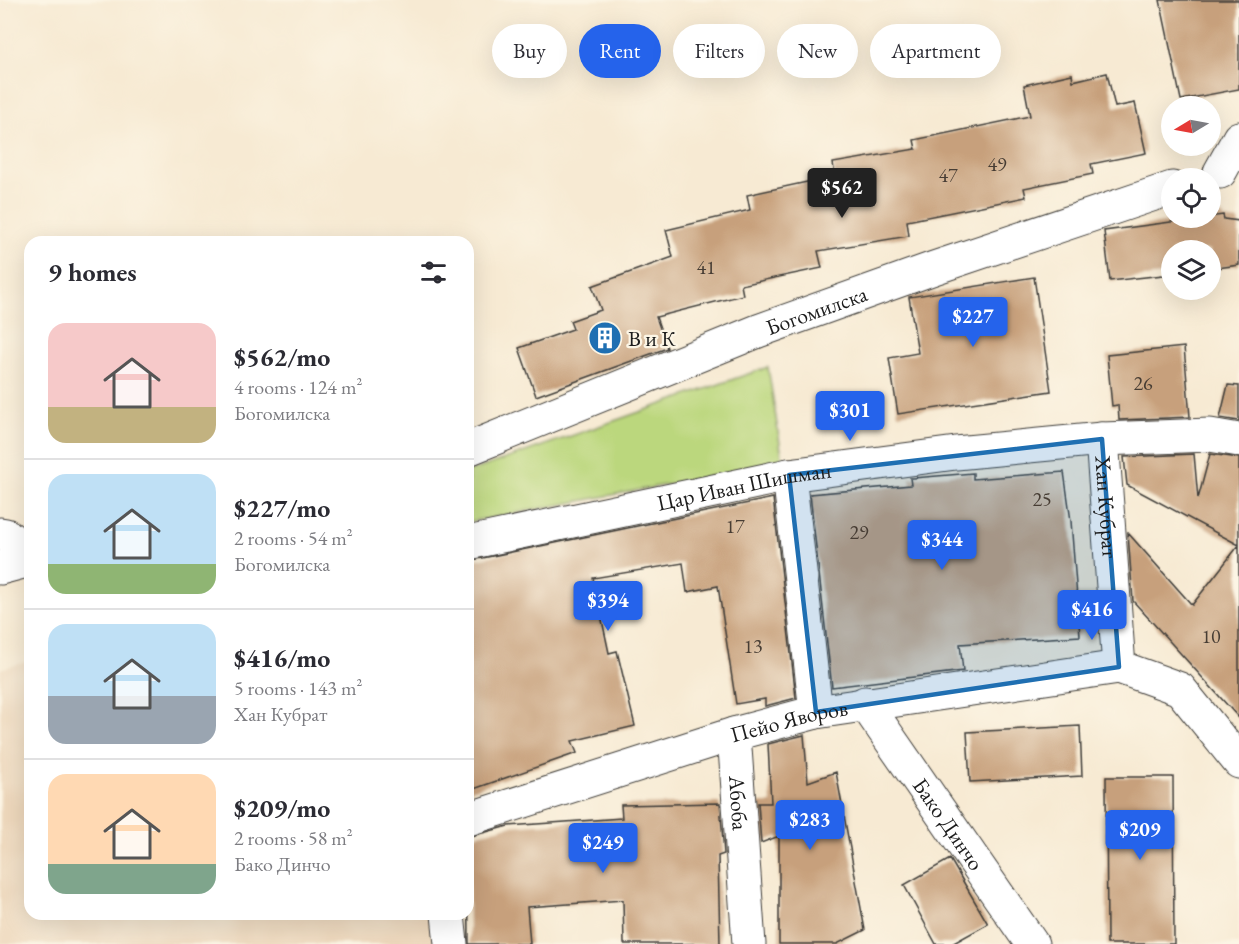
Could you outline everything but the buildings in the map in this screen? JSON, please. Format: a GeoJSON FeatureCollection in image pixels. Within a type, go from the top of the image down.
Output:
{"type":"FeatureCollection","features":[{"type":"Feature","properties":{"kind":"street"},"geometry":{"type":"LineString","coordinates":[[1221,177],[1239,138]]}},
{"type":"Feature","properties":{"kind":"street","name":"Богомилска"},"geometry":{"type":"LineString","coordinates":[[474,447],[758,331],[934,268],[1161,192]]}},
{"type":"Feature","properties":{"kind":"street","name":"Цар Иван Шишман"},"geometry":{"type":"LineString","coordinates":[[474,542],[789,475],[956,453],[1102,439],[1210,435],[1239,440]]}},
{"type":"Feature","properties":{"kind":"street","name":"Хан Кубрат"},"geometry":{"type":"LineString","coordinates":[[1102,439],[1119,667]]}},
{"type":"Feature","properties":{"kind":"street"},"geometry":{"type":"LineString","coordinates":[[789,475],[816,712]]}},
{"type":"Feature","properties":{"kind":"street"},"geometry":{"type":"LineString","coordinates":[[0,534],[6,535],[24,549]]}},
{"type":"Feature","properties":{"kind":"street"},"geometry":{"type":"LineString","coordinates":[[0,568],[24,562]]}},
{"type":"Feature","properties":{"kind":"street"},"geometry":{"type":"LineString","coordinates":[[1119,667],[1180,689],[1239,762]]}},
{"type":"Feature","properties":{"kind":"street","name":"Пейо Яворов"},"geometry":{"type":"LineString","coordinates":[[474,817],[734,734],[816,712],[1119,667]]}},
{"type":"Feature","properties":{"kind":"street","name":"Бако Динчо"},"geometry":{"type":"LineString","coordinates":[[865,703],[1032,944]]}},
{"type":"Feature","properties":{"kind":"street","name":"Абоба"},"geometry":{"type":"LineString","coordinates":[[734,734],[749,944]]}},
{"type":"Feature","properties":{"kind":"street"},"geometry":{"type":"LineString","coordinates":[[449,920],[451,944]]}},
{"type":"Feature","properties":{"kind":"highlighted area"},"geometry":{"type":"Polygon","coordinates":[[[1102,439],[1119,667],[816,712],[789,475],[1102,439]]]}},
{"type":"Feature","properties":{"kind":"shaded area"},"geometry":{"type":"Polygon","coordinates":[[[24,663],[24,920],[435,920],[437,944],[0,944],[0,669],[24,663]]]}},
{"type":"Feature","properties":{"kind":"green space"},"geometry":{"type":"Polygon","coordinates":[[[768,367],[783,463],[474,521],[474,470],[768,367]]]}},
{"type":"Feature","properties":{"kind":"place","name":"В и К"},"geometry":{"type":"Point","coordinates":[605,338]}}]}
